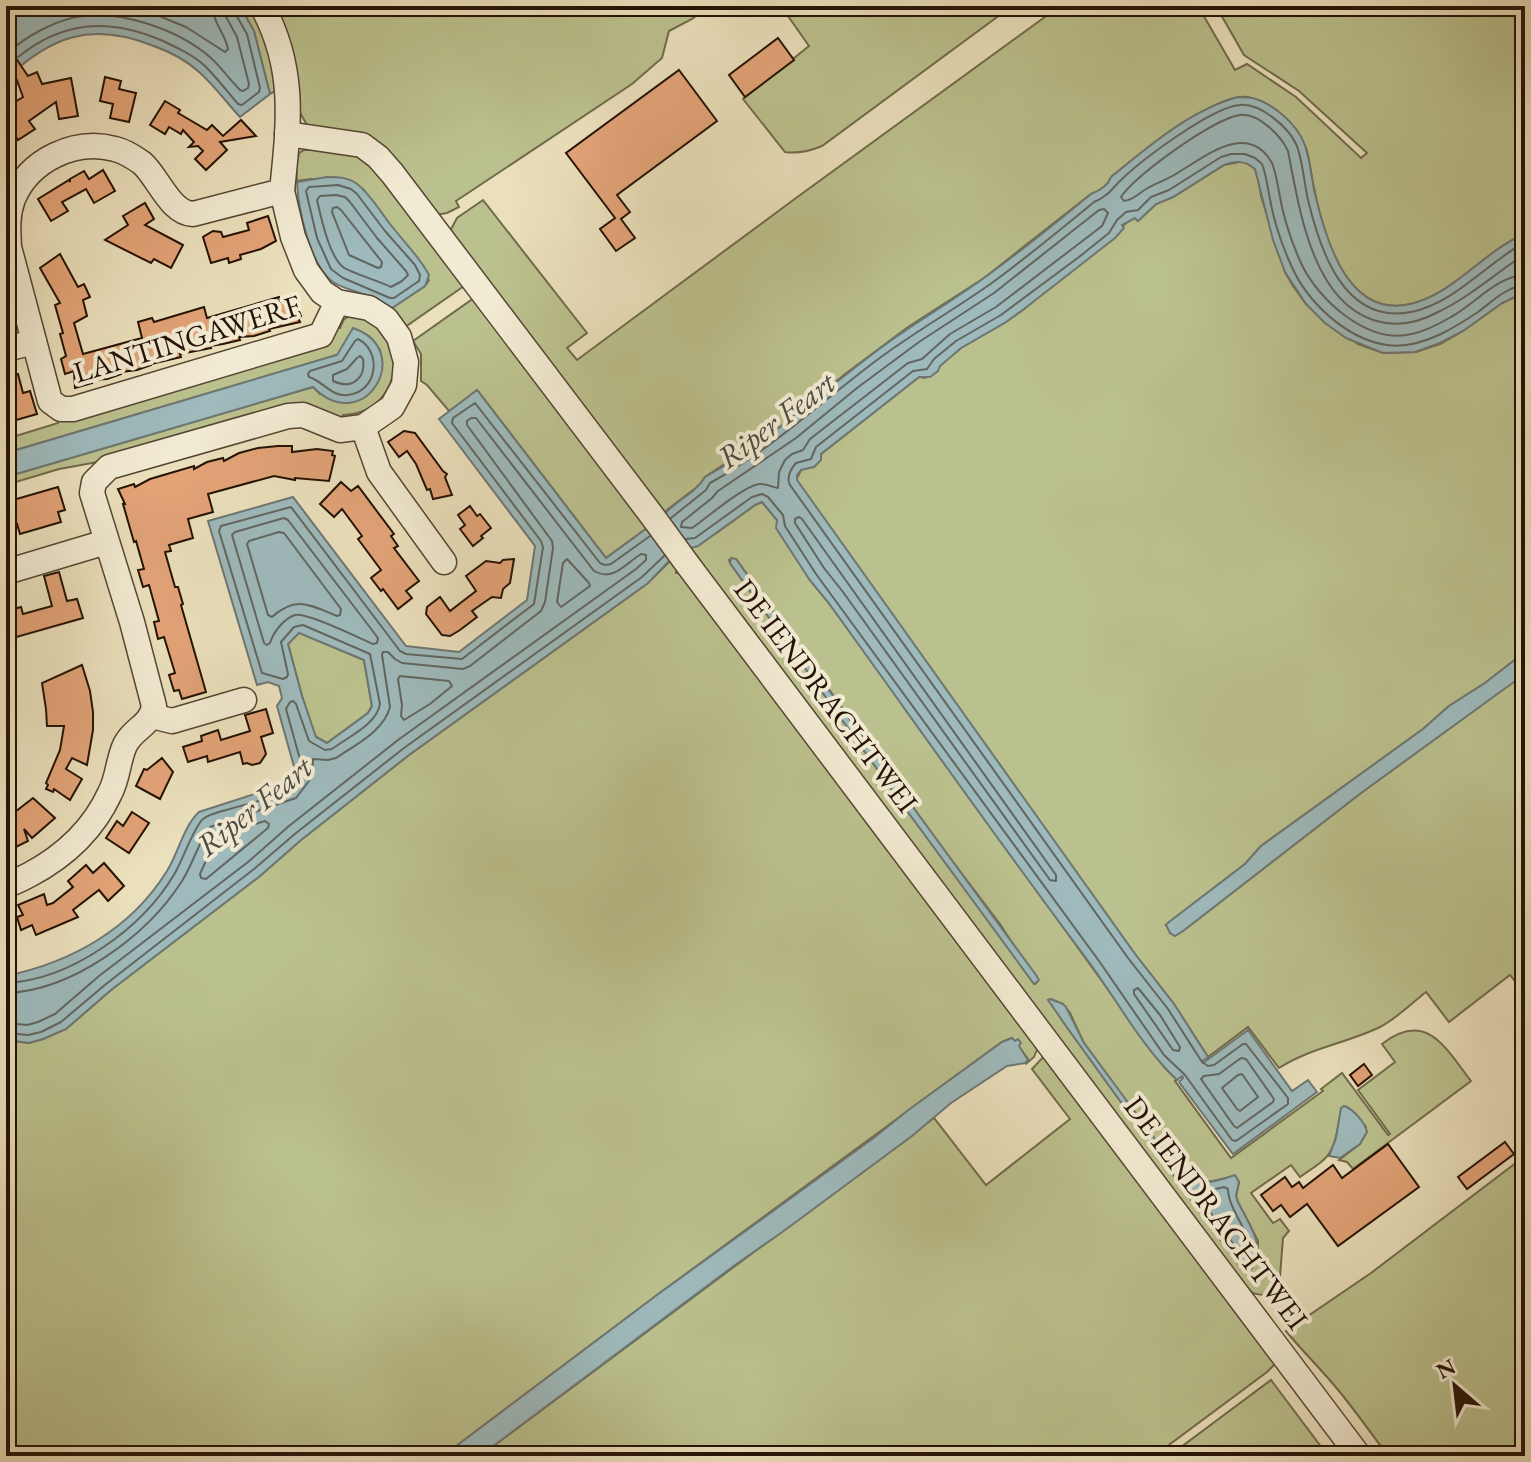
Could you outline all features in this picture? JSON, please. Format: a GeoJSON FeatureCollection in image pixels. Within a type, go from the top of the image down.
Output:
{"type":"FeatureCollection","features":[{"type":"Feature","properties":{"kind":"street"},"geometry":{"type":"LineString","coordinates":[[6,885],[50,864],[88,830],[111,791],[125,746],[133,733],[147,724],[152,716],[154,706],[132,622],[92,493],[94,482],[109,467],[288,416],[303,415],[340,430],[363,427],[392,407],[404,385],[406,362],[399,337],[386,319],[369,308],[337,302],[322,292],[306,270],[293,237],[282,191],[289,97],[286,72],[280,45],[262,6]]}},
{"type":"Feature","properties":{"kind":"street","name":"DE IENDRACHTWEI"},"geometry":{"type":"LineString","coordinates":[[287,134],[362,145],[378,157],[653,517],[1359,1456]]}},
{"type":"Feature","properties":{"kind":"street","name":"LANTINGAWERF"},"geometry":{"type":"LineString","coordinates":[[282,191],[193,214],[185,213],[177,208],[142,164],[118,150],[95,145],[66,149],[42,163],[25,178],[13,199],[8,222],[9,247],[50,401],[61,409],[73,409],[321,335],[337,302]]}},
{"type":"Feature","properties":{"kind":"street"},"geometry":{"type":"LineString","coordinates":[[6,349],[34,342]]}},
{"type":"Feature","properties":{"kind":"street"},"geometry":{"type":"LineString","coordinates":[[363,427],[379,472],[444,562]]}},
{"type":"Feature","properties":{"kind":"street"},"geometry":{"type":"LineString","coordinates":[[6,572],[106,542]]}},
{"type":"Feature","properties":{"kind":"street"},"geometry":{"type":"LineString","coordinates":[[152,716],[172,721],[244,700]]}},
{"type":"Feature","properties":{"kind":"green space"},"geometry":{"type":"Polygon","coordinates":[[[240,6],[252,6],[268,36],[275,91],[270,94],[254,31],[240,6]]]}},
{"type":"Feature","properties":{"kind":"green space"},"geometry":{"type":"Polygon","coordinates":[[[273,6],[710,6],[669,31],[662,58],[632,84],[456,201],[459,207],[436,215],[396,169],[307,125],[299,111],[273,6]]]}},
{"type":"Feature","properties":{"kind":"green space"},"geometry":{"type":"Polygon","coordinates":[[[781,6],[1012,6],[822,146],[795,153],[785,152],[743,99],[809,46],[781,6]]]}},
{"type":"Feature","properties":{"kind":"green space"},"geometry":{"type":"Polygon","coordinates":[[[1060,6],[1198,6],[1235,70],[1247,64],[1296,97],[1361,158],[1367,153],[1299,91],[1244,55],[1216,6],[1525,6],[1525,234],[1429,298],[1393,306],[1375,302],[1347,278],[1337,261],[1322,223],[1303,143],[1260,104],[1251,98],[1238,97],[1200,113],[1158,141],[1111,177],[1103,188],[1091,194],[984,278],[908,327],[785,424],[705,477],[663,517],[448,235],[457,218],[483,200],[587,333],[567,348],[577,360],[1060,6]]]}},
{"type":"Feature","properties":{"kind":"green space"},"geometry":{"type":"Polygon","coordinates":[[[304,150],[346,152],[368,160],[464,286],[405,327],[392,308],[429,280],[363,189],[311,179],[297,181],[299,153],[304,150]]]}},
{"type":"Feature","properties":{"kind":"green space"},"geometry":{"type":"Polygon","coordinates":[[[1244,161],[1255,169],[1285,272],[1293,286],[1306,304],[1358,344],[1383,353],[1416,352],[1440,344],[1502,303],[1525,292],[1525,652],[1261,846],[1245,864],[1166,925],[1183,931],[1361,793],[1525,673],[1525,994],[1510,975],[1449,1022],[1426,992],[1380,1027],[1303,1055],[1279,1068],[1248,1027],[1208,1057],[1174,1004],[796,480],[801,470],[919,377],[925,378],[961,348],[1024,309],[1131,219],[1138,221],[1156,204],[1224,165],[1244,161]]]}},
{"type":"Feature","properties":{"kind":"green space"},"geometry":{"type":"Polygon","coordinates":[[[474,298],[647,528],[606,558],[478,391],[449,411],[421,381],[421,354],[413,341],[474,298]]]}},
{"type":"Feature","properties":{"kind":"green space"},"geometry":{"type":"Polygon","coordinates":[[[350,316],[370,322],[384,334],[392,349],[394,367],[390,384],[380,400],[364,410],[343,415],[342,418],[59,469],[6,485],[6,477],[313,387],[320,394],[382,368],[380,350],[369,336],[337,355],[6,453],[6,439],[58,423],[61,415],[335,326],[340,328],[344,319],[350,316]]]}},
{"type":"Feature","properties":{"kind":"green space"},"geometry":{"type":"Polygon","coordinates":[[[762,502],[777,520],[809,579],[1231,1158],[1323,1091],[1321,1089],[1342,1073],[1390,1134],[1358,1090],[1395,1062],[1382,1044],[1398,1034],[1423,1032],[1434,1037],[1471,1081],[1353,1169],[1347,1162],[1339,1160],[1360,1144],[1366,1127],[1344,1106],[1335,1141],[1324,1159],[1300,1177],[1291,1165],[1251,1193],[1273,1223],[1280,1219],[1289,1231],[1283,1238],[1279,1289],[1263,1295],[1247,1290],[693,557],[698,557],[692,556],[686,548],[715,534],[762,502]],[[736,559],[729,560],[730,563],[1035,984],[1037,982],[1000,924],[736,559]],[[1051,999],[1066,1026],[1247,1274],[1258,1256],[1258,1241],[1238,1202],[1239,1182],[1235,1176],[1200,1182],[1180,1174],[1084,1043],[1070,1013],[1063,1004],[1051,999]]]}},
{"type":"Feature","properties":{"kind":"green space"},"geometry":{"type":"Polygon","coordinates":[[[671,560],[677,567],[676,573],[678,569],[1038,1047],[1034,1057],[1027,1063],[1028,1059],[1012,1038],[1002,1042],[443,1456],[6,1456],[6,1040],[29,1043],[66,1029],[409,755],[648,583],[671,560]]]}},
{"type":"Feature","properties":{"kind":"green space"},"geometry":{"type":"Polygon","coordinates":[[[299,632],[364,660],[372,706],[368,713],[327,743],[315,736],[288,644],[299,632]]]}},
{"type":"Feature","properties":{"kind":"green space"},"geometry":{"type":"Polygon","coordinates":[[[1046,1054],[1275,1364],[1154,1456],[480,1456],[934,1118],[986,1185],[1070,1119],[1032,1069],[1046,1054]]]}},
{"type":"Feature","properties":{"kind":"green space"},"geometry":{"type":"Polygon","coordinates":[[[1525,1156],[1525,1456],[1388,1456],[1339,1391],[1286,1331],[1371,1273],[1525,1156]]]}},
{"type":"Feature","properties":{"kind":"green space"},"geometry":{"type":"Polygon","coordinates":[[[1271,1380],[1328,1456],[1169,1456],[1271,1380]]]}},
{"type":"Feature","properties":{"kind":"water"},"geometry":{"type":"Polygon","coordinates":[[[10,6],[240,6],[254,31],[270,94],[240,117],[194,67],[182,59],[151,45],[109,35],[91,34],[56,43],[39,52],[6,79],[6,10],[10,6]]]}},
{"type":"Feature","properties":{"kind":"water","name":"Riper Feart"},"geometry":{"type":"Polygon","coordinates":[[[1238,97],[1256,99],[1278,111],[1296,129],[1310,163],[1314,191],[1334,255],[1356,288],[1371,300],[1389,305],[1426,299],[1455,282],[1496,250],[1525,234],[1525,292],[1502,303],[1463,331],[1415,352],[1383,353],[1346,338],[1306,304],[1285,272],[1273,240],[1255,169],[1244,163],[1224,165],[1156,204],[1138,221],[1135,218],[1122,225],[1124,228],[1115,238],[1006,322],[961,348],[930,377],[919,377],[821,454],[821,460],[814,467],[801,470],[797,480],[1135,954],[1174,1004],[1208,1057],[1203,1063],[1248,1030],[1292,1091],[1308,1080],[1317,1092],[1233,1154],[1179,1082],[1182,1076],[1177,1080],[1140,1037],[1086,958],[809,579],[776,528],[777,520],[762,502],[698,546],[689,546],[648,583],[409,755],[66,1029],[29,1043],[6,1040],[6,976],[54,962],[118,926],[136,910],[167,871],[189,825],[199,812],[285,784],[295,770],[277,706],[282,698],[279,686],[268,682],[257,685],[208,521],[293,497],[406,646],[459,652],[527,600],[535,546],[439,419],[477,390],[606,558],[662,517],[705,477],[750,448],[891,340],[1011,258],[1091,194],[1103,188],[1111,177],[1155,142],[1186,120],[1238,97]],[[299,633],[288,644],[316,737],[327,743],[368,713],[372,706],[364,660],[299,633]]]}},
{"type":"Feature","properties":{"kind":"water"},"geometry":{"type":"Polygon","coordinates":[[[327,177],[350,180],[366,193],[425,268],[429,275],[425,286],[392,308],[333,282],[325,274],[307,236],[297,182],[327,177]]]}},
{"type":"Feature","properties":{"kind":"water"},"geometry":{"type":"Polygon","coordinates":[[[353,328],[372,339],[381,354],[382,370],[376,385],[365,397],[350,403],[332,400],[313,387],[6,477],[6,453],[337,355],[353,328]]]}},
{"type":"Feature","properties":{"kind":"water"},"geometry":{"type":"Polygon","coordinates":[[[731,558],[736,559],[1036,975],[1039,980],[1034,984],[730,563],[731,558]]]}},
{"type":"Feature","properties":{"kind":"water"},"geometry":{"type":"Polygon","coordinates":[[[1525,652],[1525,673],[1518,679],[1361,793],[1183,931],[1175,936],[1170,933],[1166,925],[1169,922],[1245,864],[1261,846],[1525,652]]]}},
{"type":"Feature","properties":{"kind":"water"},"geometry":{"type":"Polygon","coordinates":[[[1050,999],[1066,1007],[1084,1043],[1181,1174],[1194,1181],[1207,1182],[1235,1175],[1239,1182],[1236,1196],[1258,1247],[1254,1265],[1247,1274],[1066,1026],[1050,999]]]}},
{"type":"Feature","properties":{"kind":"water"},"geometry":{"type":"Polygon","coordinates":[[[1012,1038],[1021,1043],[1019,1046],[1028,1060],[1025,1063],[1007,1066],[951,1103],[912,1136],[480,1456],[443,1456],[907,1111],[1002,1042],[1012,1038]]]}},
{"type":"Feature","properties":{"kind":"water"},"geometry":{"type":"Polygon","coordinates":[[[1344,1106],[1358,1116],[1367,1132],[1360,1144],[1340,1158],[1329,1156],[1336,1138],[1341,1108],[1344,1106]]]}},
{"type":"Feature","properties":{"kind":"building"},"geometry":{"type":"Polygon","coordinates":[[[778,38],[794,60],[745,97],[729,75],[778,38]]]}},
{"type":"Feature","properties":{"kind":"building"},"geometry":{"type":"Polygon","coordinates":[[[11,51],[28,76],[37,72],[42,84],[71,78],[78,116],[59,119],[56,102],[29,121],[35,129],[18,140],[6,121],[6,115],[13,110],[10,105],[23,97],[7,53],[11,51]]]}},
{"type":"Feature","properties":{"kind":"building"},"geometry":{"type":"Polygon","coordinates":[[[679,70],[717,121],[617,195],[630,212],[621,219],[635,238],[616,251],[600,229],[615,218],[566,153],[679,70]]]}},
{"type":"Feature","properties":{"kind":"building"},"geometry":{"type":"Polygon","coordinates":[[[105,77],[121,81],[119,89],[136,93],[129,122],[110,118],[113,104],[100,101],[105,77]]]}},
{"type":"Feature","properties":{"kind":"building"},"geometry":{"type":"Polygon","coordinates":[[[165,101],[180,110],[178,113],[207,130],[212,125],[223,136],[241,120],[256,136],[220,142],[227,150],[206,170],[195,159],[203,151],[198,146],[189,147],[194,142],[183,130],[181,134],[169,127],[165,134],[150,125],[165,101]]]}},
{"type":"Feature","properties":{"kind":"building"},"geometry":{"type":"Polygon","coordinates":[[[103,170],[115,191],[94,203],[86,189],[62,202],[68,211],[51,221],[38,199],[84,171],[89,179],[103,170]]]}},
{"type":"Feature","properties":{"kind":"building"},"geometry":{"type":"Polygon","coordinates":[[[145,203],[154,219],[145,225],[183,245],[171,268],[154,259],[151,263],[105,240],[128,225],[123,216],[145,203]]]}},
{"type":"Feature","properties":{"kind":"building"},"geometry":{"type":"Polygon","coordinates":[[[268,216],[276,241],[240,255],[241,259],[229,263],[228,258],[211,263],[203,237],[213,231],[221,232],[223,237],[249,230],[247,223],[268,216]]]}},
{"type":"Feature","properties":{"kind":"building"},"geometry":{"type":"Polygon","coordinates":[[[60,254],[78,287],[84,284],[90,297],[83,300],[87,316],[74,323],[83,354],[142,338],[138,322],[152,318],[154,322],[204,307],[207,318],[279,297],[280,302],[293,298],[301,316],[298,318],[300,322],[180,354],[181,357],[121,372],[107,379],[91,380],[92,383],[75,388],[74,371],[65,374],[61,359],[66,356],[55,305],[60,303],[40,268],[60,254]]]}},
{"type":"Feature","properties":{"kind":"building"},"geometry":{"type":"Polygon","coordinates":[[[18,374],[23,393],[30,391],[37,414],[6,423],[6,378],[18,374]]]}},
{"type":"Feature","properties":{"kind":"building"},"geometry":{"type":"Polygon","coordinates":[[[404,431],[415,433],[447,474],[445,477],[452,495],[433,499],[407,451],[399,457],[388,442],[404,431]]]}},
{"type":"Feature","properties":{"kind":"building"},"geometry":{"type":"Polygon","coordinates":[[[292,446],[292,452],[333,451],[332,455],[335,456],[329,481],[274,476],[208,494],[213,512],[188,519],[193,538],[169,545],[171,551],[165,552],[183,604],[206,692],[182,699],[179,690],[174,691],[169,675],[175,673],[164,637],[158,639],[154,622],[159,621],[149,585],[143,587],[138,570],[144,569],[118,489],[134,484],[135,487],[150,479],[194,466],[194,469],[207,462],[223,458],[224,461],[239,453],[292,446]]]}},
{"type":"Feature","properties":{"kind":"building"},"geometry":{"type":"Polygon","coordinates":[[[341,482],[351,491],[358,486],[394,534],[391,536],[398,546],[394,548],[419,581],[406,591],[412,598],[398,609],[371,578],[381,570],[358,539],[362,536],[342,509],[334,517],[320,504],[341,482]]]}},
{"type":"Feature","properties":{"kind":"building"},"geometry":{"type":"Polygon","coordinates":[[[58,487],[65,510],[58,512],[61,522],[20,534],[17,524],[6,527],[6,502],[58,487]]]}},
{"type":"Feature","properties":{"kind":"building"},"geometry":{"type":"Polygon","coordinates":[[[470,506],[491,528],[473,546],[460,529],[465,525],[458,515],[470,506]]]}},
{"type":"Feature","properties":{"kind":"building"},"geometry":{"type":"Polygon","coordinates":[[[514,559],[510,583],[503,589],[501,598],[492,597],[472,611],[477,617],[460,630],[450,636],[442,635],[426,614],[427,607],[440,597],[450,611],[476,591],[466,576],[486,561],[500,563],[514,559]]]}},
{"type":"Feature","properties":{"kind":"building"},"geometry":{"type":"Polygon","coordinates":[[[59,572],[67,601],[77,599],[83,618],[6,640],[6,611],[21,607],[23,614],[52,606],[44,576],[59,572]]]}},
{"type":"Feature","properties":{"kind":"building"},"geometry":{"type":"Polygon","coordinates":[[[82,665],[90,691],[93,730],[87,765],[72,758],[66,769],[82,779],[70,800],[54,789],[53,792],[46,789],[60,750],[64,726],[47,726],[42,683],[82,665]]]}},
{"type":"Feature","properties":{"kind":"building"},"geometry":{"type":"Polygon","coordinates":[[[266,709],[273,733],[261,737],[266,754],[260,763],[243,764],[240,752],[208,762],[207,756],[188,762],[183,747],[202,741],[201,736],[218,730],[221,740],[250,731],[245,715],[266,709]]]}},
{"type":"Feature","properties":{"kind":"building"},"geometry":{"type":"Polygon","coordinates":[[[162,758],[173,772],[160,799],[136,786],[144,769],[147,770],[162,758]]]}},
{"type":"Feature","properties":{"kind":"building"},"geometry":{"type":"Polygon","coordinates":[[[33,798],[55,818],[32,838],[24,829],[28,841],[6,852],[6,819],[33,798]]]}},
{"type":"Feature","properties":{"kind":"building"},"geometry":{"type":"Polygon","coordinates":[[[132,812],[149,823],[129,853],[106,838],[117,821],[123,826],[132,812]]]}},
{"type":"Feature","properties":{"kind":"building"},"geometry":{"type":"Polygon","coordinates":[[[104,863],[124,886],[108,901],[99,890],[73,910],[78,917],[36,935],[32,925],[21,930],[17,917],[23,915],[18,905],[44,894],[47,905],[53,903],[73,887],[68,881],[86,865],[93,873],[104,863]]]}},
{"type":"Feature","properties":{"kind":"building"},"geometry":{"type":"Polygon","coordinates":[[[1364,1064],[1372,1075],[1358,1086],[1350,1075],[1364,1064]]]}},
{"type":"Feature","properties":{"kind":"building"},"geometry":{"type":"Polygon","coordinates":[[[1505,1142],[1514,1154],[1467,1189],[1458,1177],[1505,1142]]]}},
{"type":"Feature","properties":{"kind":"building"},"geometry":{"type":"Polygon","coordinates":[[[1388,1144],[1419,1187],[1338,1246],[1307,1204],[1290,1217],[1281,1205],[1273,1211],[1261,1195],[1285,1177],[1292,1187],[1299,1182],[1303,1188],[1333,1165],[1342,1178],[1388,1144]]]}}]}
